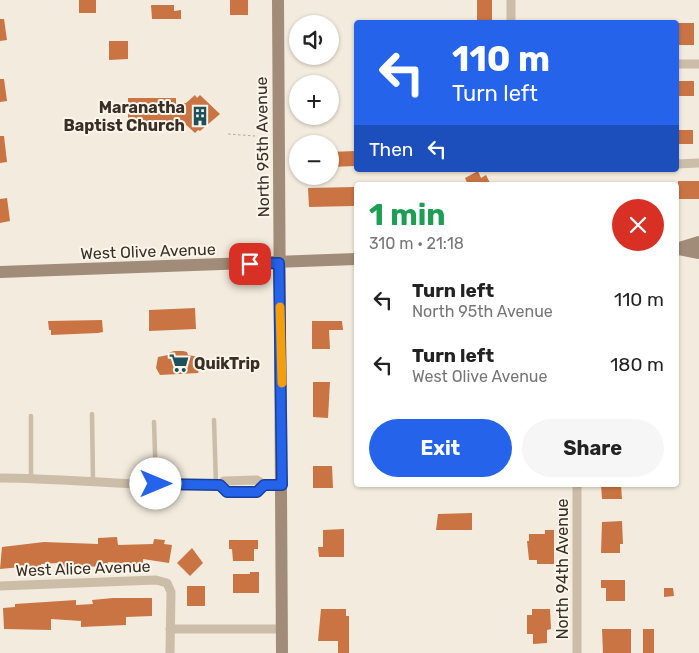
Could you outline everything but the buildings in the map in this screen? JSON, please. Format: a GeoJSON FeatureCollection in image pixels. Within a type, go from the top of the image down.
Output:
{"type":"FeatureCollection","features":[{"type":"Feature","properties":{"kind":"street","name":"North 95th Avenue"},"geometry":{"type":"LineString","coordinates":[[278,0],[282,653]]}},
{"type":"Feature","properties":{"kind":"street"},"geometry":{"type":"LineString","coordinates":[[511,0],[511,20]]}},
{"type":"Feature","properties":{"kind":"street"},"geometry":{"type":"LineString","coordinates":[[679,64],[699,64]]}},
{"type":"Feature","properties":{"kind":"street"},"geometry":{"type":"LineString","coordinates":[[679,164],[699,163]]}},
{"type":"Feature","properties":{"kind":"street"},"geometry":{"type":"LineString","coordinates":[[679,248],[699,242]]}},
{"type":"Feature","properties":{"kind":"street"},"geometry":{"type":"LineString","coordinates":[[679,250],[699,253]]}},
{"type":"Feature","properties":{"kind":"street","name":"West Olive Avenue"},"geometry":{"type":"LineString","coordinates":[[0,272],[354,260]]}},
{"type":"Feature","properties":{"kind":"street"},"geometry":{"type":"LineString","coordinates":[[0,478],[218,485],[224,481],[257,480],[264,485],[282,485]]}},
{"type":"Feature","properties":{"kind":"street","name":"North 94th Avenue"},"geometry":{"type":"LineString","coordinates":[[577,487],[577,653]]}},
{"type":"Feature","properties":{"kind":"street","name":"West Alice Avenue"},"geometry":{"type":"LineString","coordinates":[[0,586],[156,580],[167,582],[170,592],[170,628]]}},
{"type":"Feature","properties":{"kind":"street"},"geometry":{"type":"LineString","coordinates":[[170,653],[170,628],[282,628]]}},
{"type":"Feature","properties":{"kind":"lane"},"geometry":{"type":"LineString","coordinates":[[92,414],[93,481]]}},
{"type":"Feature","properties":{"kind":"lane"},"geometry":{"type":"LineString","coordinates":[[31,416],[31,478]]}},
{"type":"Feature","properties":{"kind":"lane"},"geometry":{"type":"LineString","coordinates":[[214,420],[218,485]]}},
{"type":"Feature","properties":{"kind":"lane"},"geometry":{"type":"LineString","coordinates":[[154,422],[156,484]]}},
{"type":"Feature","properties":{"kind":"path"},"geometry":{"type":"LineString","coordinates":[[228,134],[255,136]]}},
{"type":"Feature","properties":{"kind":"slow traffic"},"geometry":{"type":"LineString","coordinates":[[280,307],[282,383]]}},
{"type":"Feature","properties":{"kind":"place","name":"Maranatha Baptist Church"},"geometry":{"type":"Point","coordinates":[200,116]}},
{"type":"Feature","properties":{"kind":"place","name":"QuikTrip"},"geometry":{"type":"Point","coordinates":[179,363]}},
{"type":"Feature","properties":{"kind":"route"},"geometry":{"type":"LineString","coordinates":[[156,484],[220,485],[227,492],[257,492],[264,485],[282,485],[279,263],[250,264]]}}]}
